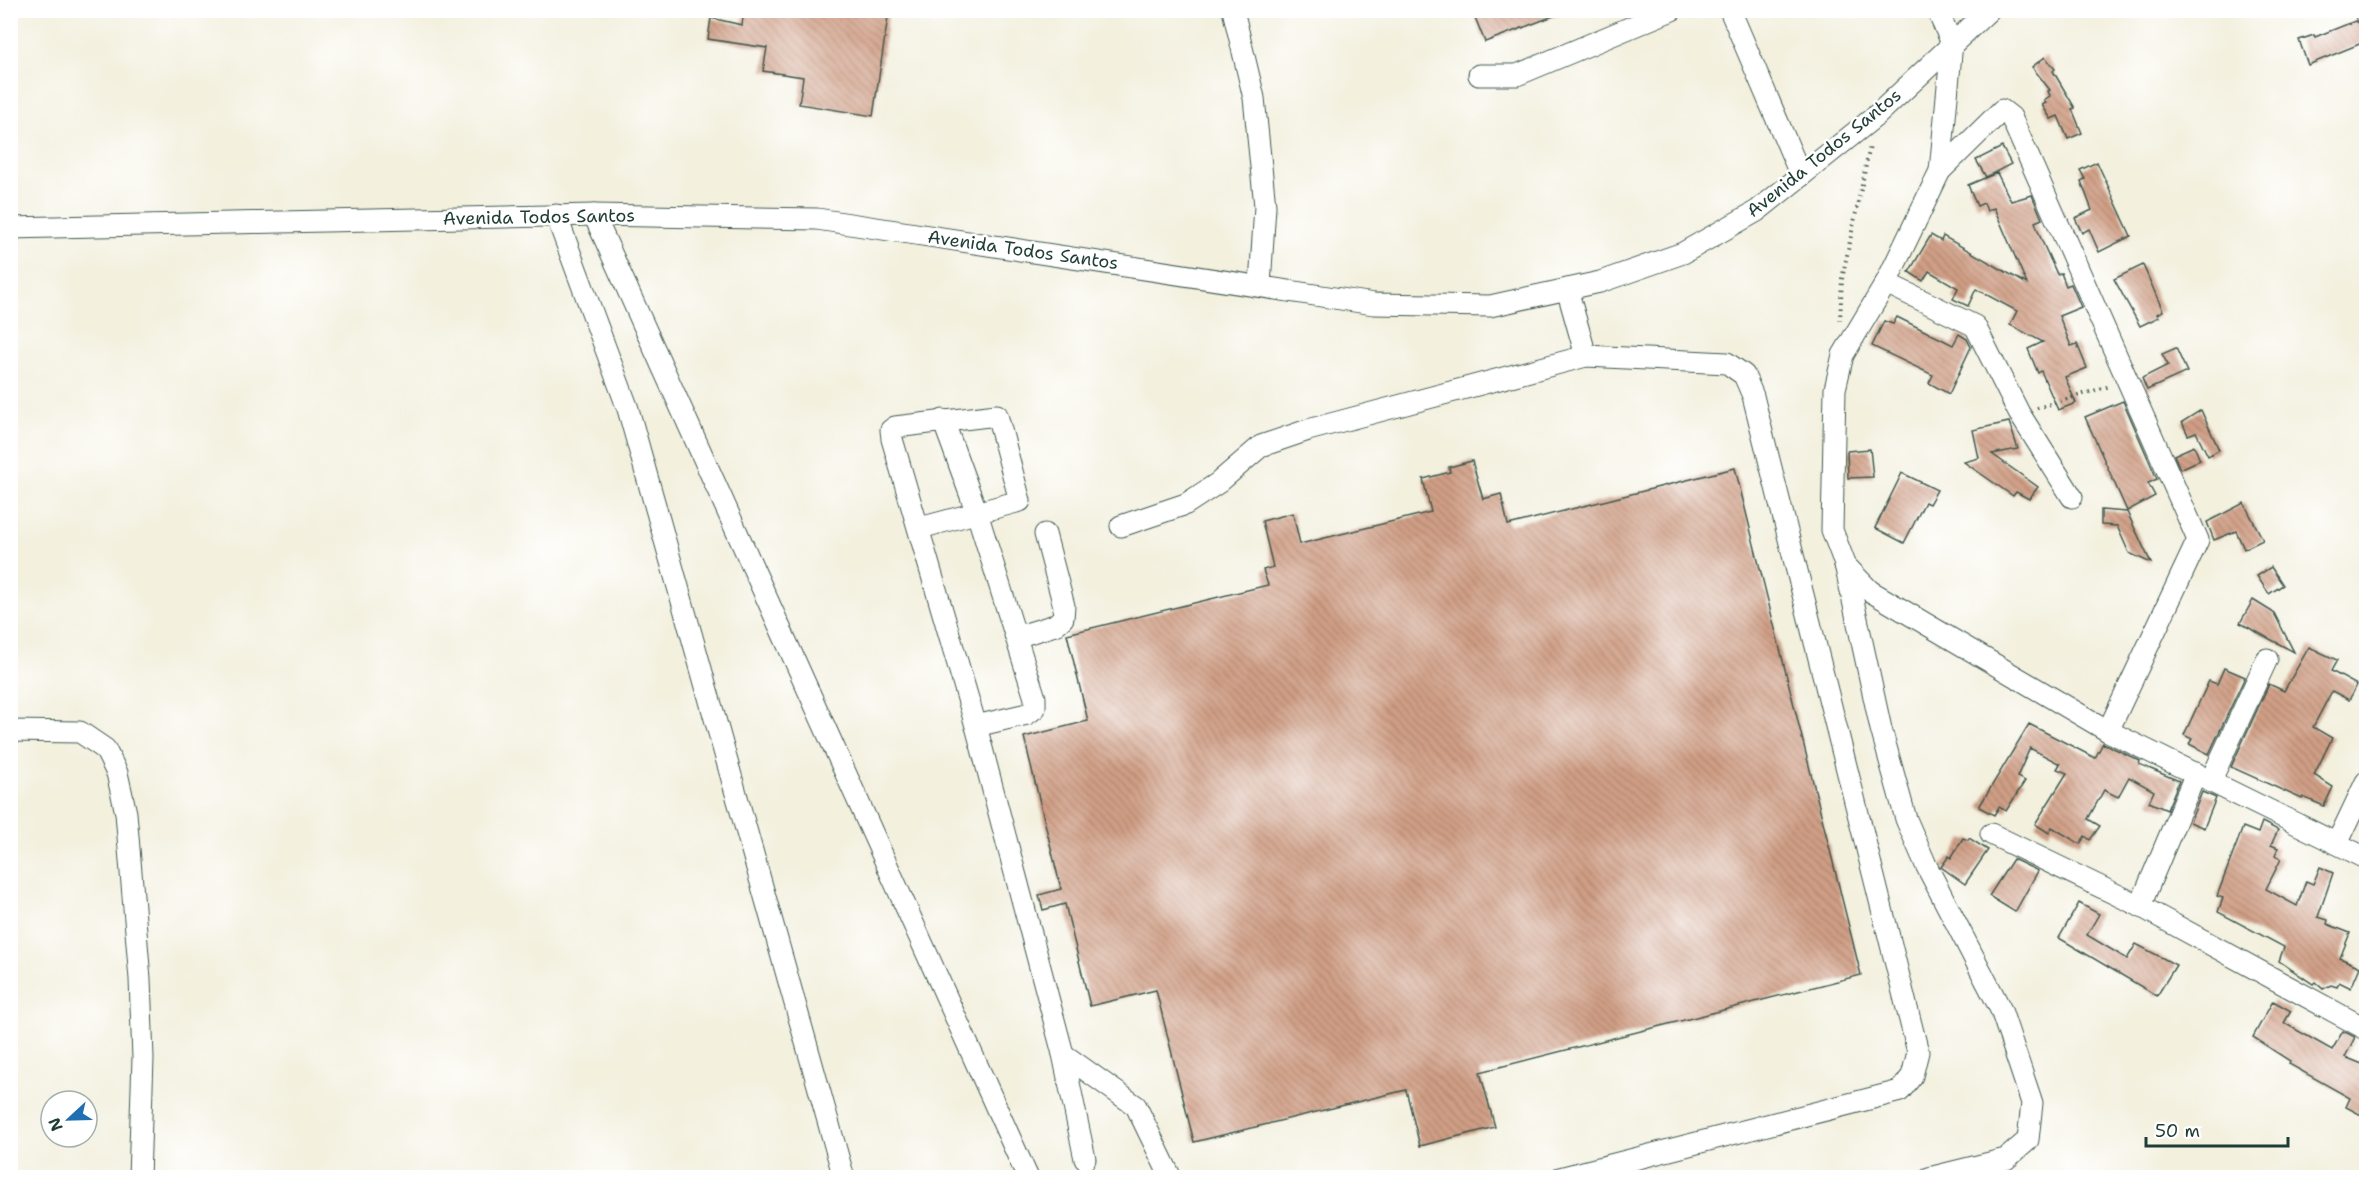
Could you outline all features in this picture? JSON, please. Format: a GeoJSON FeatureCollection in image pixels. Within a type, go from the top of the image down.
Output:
{"type":"FeatureCollection","features":[{"type":"Feature","properties":{"kind":"street"},"geometry":{"type":"LineString","coordinates":[[1233,10],[1254,98],[1265,206],[1260,285]]}},
{"type":"Feature","properties":{"kind":"street"},"geometry":{"type":"LineString","coordinates":[[1479,75],[1517,75],[1672,10]]}},
{"type":"Feature","properties":{"kind":"street"},"geometry":{"type":"LineString","coordinates":[[1937,10],[1952,43],[1940,171]]}},
{"type":"Feature","properties":{"kind":"street","name":"Avenida Todos Santos"},"geometry":{"type":"LineString","coordinates":[[10,228],[556,215],[817,219],[1374,304],[1490,306],[1600,282],[1683,253],[1757,211],[1877,115],[1989,10]]}},
{"type":"Feature","properties":{"kind":"street"},"geometry":{"type":"LineString","coordinates":[[2364,10],[2367,15]]}},
{"type":"Feature","properties":{"kind":"street"},"geometry":{"type":"LineString","coordinates":[[1739,13],[1801,176]]}},
{"type":"Feature","properties":{"kind":"street"},"geometry":{"type":"LineString","coordinates":[[1929,1178],[2006,1159],[2028,1140],[2032,1103],[2001,1010],[1926,865],[1906,819],[1881,729],[1845,564],[1832,530],[1835,389],[1843,355],[1886,283],[1940,171],[2002,110],[2011,117],[2198,540],[2108,731]]}},
{"type":"Feature","properties":{"kind":"street"},"geometry":{"type":"LineString","coordinates":[[556,215],[628,409],[844,1178]]}},
{"type":"Feature","properties":{"kind":"street"},"geometry":{"type":"LineString","coordinates":[[594,215],[1028,1178]]}},
{"type":"Feature","properties":{"kind":"street"},"geometry":{"type":"LineString","coordinates":[[1886,283],[1976,326],[2019,413],[2072,497]]}},
{"type":"Feature","properties":{"kind":"street"},"geometry":{"type":"LineString","coordinates":[[1567,290],[1586,356]]}},
{"type":"Feature","properties":{"kind":"street"},"geometry":{"type":"LineString","coordinates":[[1121,526],[1186,504],[1218,483],[1261,446],[1308,430],[1586,356],[1727,363],[1744,375],[1756,408],[1918,1052],[1912,1076],[1900,1091],[1560,1178]]}},
{"type":"Feature","properties":{"kind":"street"},"geometry":{"type":"LineString","coordinates":[[920,528],[1020,501],[999,419],[993,414],[895,426],[891,430],[976,726],[1063,1054],[1085,1159]]}},
{"type":"Feature","properties":{"kind":"street"},"geometry":{"type":"LineString","coordinates":[[943,420],[977,513],[1035,698],[1035,708],[1027,714],[976,726]]}},
{"type":"Feature","properties":{"kind":"street"},"geometry":{"type":"LineString","coordinates":[[1016,637],[1055,626],[1063,618],[1064,606],[1045,534]]}},
{"type":"Feature","properties":{"kind":"street"},"geometry":{"type":"LineString","coordinates":[[1845,564],[1870,591],[2108,731],[2204,776],[2367,858]]}},
{"type":"Feature","properties":{"kind":"street"},"geometry":{"type":"LineString","coordinates":[[2140,906],[2204,776],[2267,659]]}},
{"type":"Feature","properties":{"kind":"street"},"geometry":{"type":"LineString","coordinates":[[10,731],[80,732],[105,749],[117,772],[126,813],[140,979],[143,1058],[139,1178]]}},
{"type":"Feature","properties":{"kind":"street"},"geometry":{"type":"LineString","coordinates":[[2337,843],[2367,782]]}},
{"type":"Feature","properties":{"kind":"street"},"geometry":{"type":"LineString","coordinates":[[1991,834],[2140,906],[2367,1029]]}},
{"type":"Feature","properties":{"kind":"street"},"geometry":{"type":"LineString","coordinates":[[1063,1054],[1136,1106],[1171,1178]]}},
{"type":"Feature","properties":{"kind":"path"},"geometry":{"type":"LineString","coordinates":[[1843,355],[1840,315],[1842,279],[1877,115]]}},
{"type":"Feature","properties":{"kind":"path"},"geometry":{"type":"LineString","coordinates":[[2019,413],[2129,380]]}},
{"type":"Feature","properties":{"kind":"building"},"geometry":{"type":"Polygon","coordinates":[[[744,10],[889,10],[873,116],[799,104],[803,77],[763,71],[767,48],[708,39],[711,18],[742,25],[744,10]]]}},
{"type":"Feature","properties":{"kind":"building"},"geometry":{"type":"Polygon","coordinates":[[[1472,10],[1566,10],[1567,11],[1485,42],[1472,10]]]}},
{"type":"Feature","properties":{"kind":"building"},"geometry":{"type":"Polygon","coordinates":[[[2355,21],[2367,27],[2367,41],[2308,65],[2299,40],[2314,35],[2315,37],[2355,21]]]}},
{"type":"Feature","properties":{"kind":"building"},"geometry":{"type":"Polygon","coordinates":[[[2045,57],[2055,69],[2053,71],[2075,108],[2072,109],[2082,133],[2068,139],[2058,116],[2051,119],[2042,105],[2046,103],[2044,100],[2050,96],[2048,91],[2050,90],[2032,67],[2045,57]]]}},
{"type":"Feature","properties":{"kind":"building"},"geometry":{"type":"Polygon","coordinates":[[[2002,147],[2011,164],[1986,177],[1976,160],[2002,147]]]}},
{"type":"Feature","properties":{"kind":"building"},"geometry":{"type":"Polygon","coordinates":[[[2097,162],[2131,236],[2099,252],[2089,229],[2082,233],[2075,218],[2092,210],[2081,181],[2085,179],[2080,170],[2097,162]]]}},
{"type":"Feature","properties":{"kind":"building"},"geometry":{"type":"Polygon","coordinates":[[[1997,173],[2011,201],[2032,195],[2042,219],[2035,222],[2041,239],[2057,274],[2061,273],[2066,286],[2071,284],[2081,307],[2059,316],[2071,346],[2077,344],[2087,368],[2065,377],[2076,403],[2058,410],[2041,371],[2038,373],[2028,349],[2043,342],[2010,325],[2017,311],[1976,289],[1968,306],[1953,299],[1958,288],[1929,271],[1923,281],[1909,272],[1931,235],[1941,241],[1943,236],[2027,284],[1994,208],[1987,211],[1984,203],[1977,206],[1968,185],[1997,173]]]}},
{"type":"Feature","properties":{"kind":"building"},"geometry":{"type":"Polygon","coordinates":[[[2143,265],[2163,311],[2157,314],[2159,317],[2140,326],[2114,279],[2143,265]]]}},
{"type":"Feature","properties":{"kind":"building"},"geometry":{"type":"Polygon","coordinates":[[[1897,317],[1953,345],[1959,334],[1967,339],[1971,347],[1949,394],[1929,383],[1933,375],[1872,346],[1884,321],[1893,324],[1897,317]]]}},
{"type":"Feature","properties":{"kind":"building"},"geometry":{"type":"Polygon","coordinates":[[[2176,348],[2187,372],[2147,390],[2142,378],[2168,365],[2162,354],[2176,348]]]}},
{"type":"Feature","properties":{"kind":"building"},"geometry":{"type":"Polygon","coordinates":[[[2123,401],[2157,479],[2148,483],[2155,496],[2127,511],[2085,417],[2123,401]]]}},
{"type":"Feature","properties":{"kind":"building"},"geometry":{"type":"Polygon","coordinates":[[[2201,410],[2219,450],[2208,456],[2196,432],[2188,435],[2182,422],[2201,410]]]}},
{"type":"Feature","properties":{"kind":"building"},"geometry":{"type":"Polygon","coordinates":[[[2009,422],[2018,449],[1992,454],[2038,487],[2029,499],[2016,492],[2013,496],[1964,462],[1979,458],[1973,430],[2009,422]]]}},
{"type":"Feature","properties":{"kind":"building"},"geometry":{"type":"Polygon","coordinates":[[[2194,446],[2200,460],[2180,469],[2174,455],[2194,446]]]}},
{"type":"Feature","properties":{"kind":"building"},"geometry":{"type":"Polygon","coordinates":[[[1870,449],[1873,477],[1848,478],[1847,451],[1870,449]]]}},
{"type":"Feature","properties":{"kind":"building"},"geometry":{"type":"Polygon","coordinates":[[[1472,461],[1483,499],[1501,494],[1508,525],[1735,468],[1861,975],[1480,1072],[1495,1127],[1420,1146],[1406,1090],[1194,1142],[1156,990],[1090,1006],[1065,904],[1043,910],[1039,895],[1061,889],[1024,737],[1088,721],[1067,634],[1268,585],[1263,570],[1273,567],[1262,521],[1293,513],[1300,544],[1431,512],[1423,479],[1450,472],[1449,467],[1472,461]]]}},
{"type":"Feature","properties":{"kind":"building"},"geometry":{"type":"Polygon","coordinates":[[[1902,473],[1937,490],[1929,504],[1925,502],[1904,543],[1875,528],[1902,473]]]}},
{"type":"Feature","properties":{"kind":"building"},"geometry":{"type":"Polygon","coordinates":[[[2244,503],[2263,540],[2244,549],[2236,531],[2214,540],[2207,522],[2244,503]]]}},
{"type":"Feature","properties":{"kind":"building"},"geometry":{"type":"Polygon","coordinates":[[[2101,510],[2127,512],[2151,563],[2129,553],[2117,526],[2101,525],[2101,510]]]}},
{"type":"Feature","properties":{"kind":"building"},"geometry":{"type":"Polygon","coordinates":[[[2271,567],[2283,585],[2269,594],[2257,576],[2271,567]]]}},
{"type":"Feature","properties":{"kind":"building"},"geometry":{"type":"Polygon","coordinates":[[[2253,600],[2274,613],[2294,652],[2240,623],[2253,600]]]}},
{"type":"Feature","properties":{"kind":"building"},"geometry":{"type":"Polygon","coordinates":[[[2309,647],[2337,660],[2331,671],[2357,685],[2349,700],[2332,691],[2313,727],[2332,738],[2314,775],[2333,787],[2324,806],[2303,797],[2302,799],[2231,767],[2269,684],[2284,691],[2309,647]]]}},
{"type":"Feature","properties":{"kind":"building"},"geometry":{"type":"Polygon","coordinates":[[[2224,668],[2245,677],[2209,754],[2189,744],[2192,739],[2184,735],[2209,681],[2217,684],[2224,668]]]}},
{"type":"Feature","properties":{"kind":"building"},"geometry":{"type":"Polygon","coordinates":[[[2029,724],[2095,758],[2103,743],[2140,761],[2139,764],[2179,781],[2167,810],[2149,802],[2154,791],[2129,777],[2118,797],[2104,790],[2088,819],[2100,826],[2090,840],[2085,836],[2080,844],[2052,827],[2049,833],[2035,824],[2067,773],[2057,769],[2060,764],[2030,748],[2017,777],[2025,781],[2006,811],[1999,807],[1994,815],[1979,807],[2029,724]]]}},
{"type":"Feature","properties":{"kind":"building"},"geometry":{"type":"Polygon","coordinates":[[[2202,792],[2216,798],[2204,828],[2190,822],[2202,792]]]}},
{"type":"Feature","properties":{"kind":"building"},"geometry":{"type":"Polygon","coordinates":[[[2262,822],[2278,830],[2271,845],[2278,848],[2275,855],[2281,859],[2266,889],[2297,906],[2306,881],[2313,884],[2320,867],[2333,873],[2318,917],[2328,920],[2327,924],[2350,933],[2340,958],[2360,967],[2351,988],[2339,982],[2337,987],[2331,985],[2323,989],[2315,982],[2313,984],[2279,961],[2284,947],[2218,912],[2223,898],[2217,896],[2243,827],[2258,833],[2262,822]]]}},
{"type":"Feature","properties":{"kind":"building"},"geometry":{"type":"Polygon","coordinates":[[[1963,838],[1968,840],[1969,838],[1988,850],[1965,884],[1941,867],[1949,856],[1951,858],[1963,838]]]}},
{"type":"Feature","properties":{"kind":"building"},"geometry":{"type":"Polygon","coordinates":[[[2013,859],[2038,871],[2015,912],[1989,896],[2013,859]]]}},
{"type":"Feature","properties":{"kind":"building"},"geometry":{"type":"Polygon","coordinates":[[[2079,903],[2099,914],[2087,935],[2127,959],[2136,944],[2176,965],[2157,996],[2059,938],[2079,903]]]}},
{"type":"Feature","properties":{"kind":"building"},"geometry":{"type":"Polygon","coordinates":[[[2273,1001],[2291,1011],[2284,1023],[2332,1050],[2343,1031],[2355,1037],[2345,1057],[2367,1066],[2367,1118],[2346,1107],[2350,1098],[2289,1064],[2290,1061],[2253,1037],[2273,1001]]]}}]}
